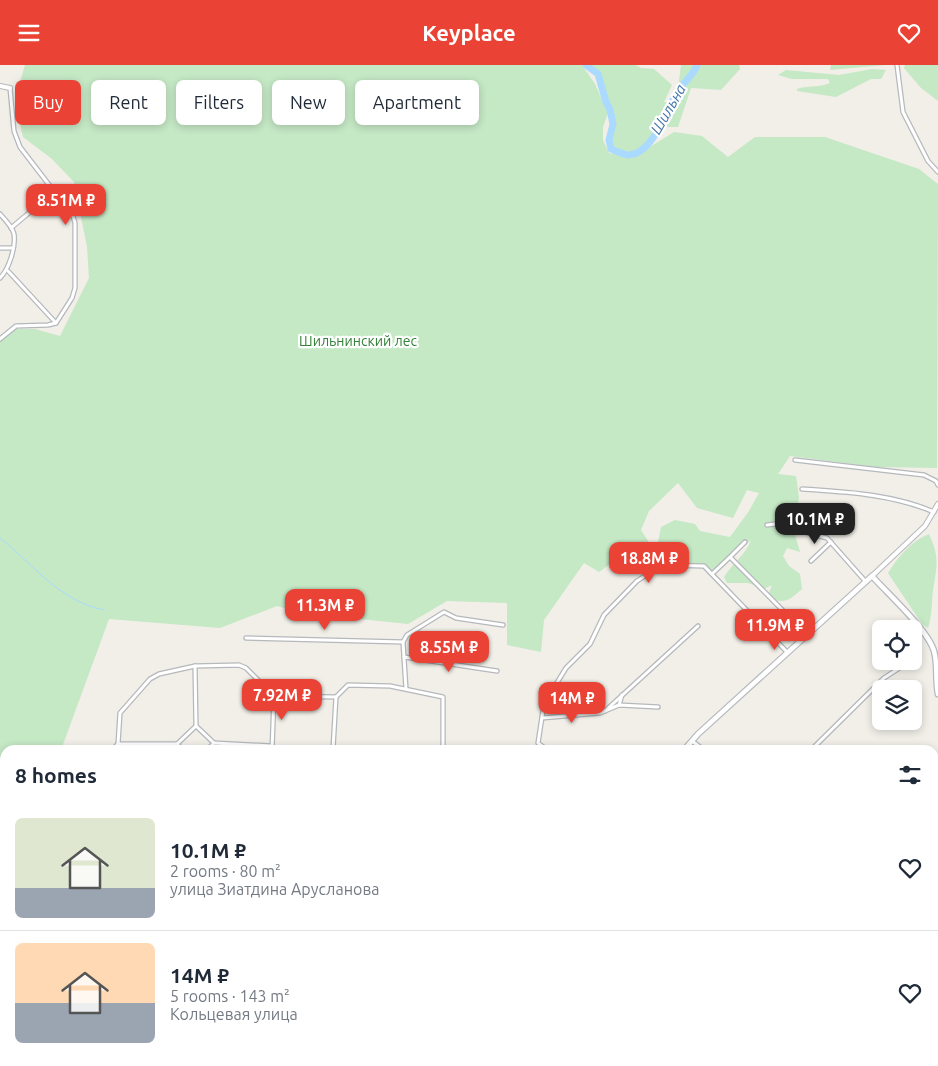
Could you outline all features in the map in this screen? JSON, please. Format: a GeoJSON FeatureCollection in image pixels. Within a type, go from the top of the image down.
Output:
{"type":"FeatureCollection","features":[{"type":"Feature","properties":{"kind":"main road"},"geometry":{"type":"LineString","coordinates":[[688,745],[787,652],[872,576],[930,643],[937,663],[936,685],[938,694]]}},
{"type":"Feature","properties":{"kind":"street"},"geometry":{"type":"LineString","coordinates":[[896,65],[903,112],[928,161],[938,172]]}},
{"type":"Feature","properties":{"kind":"street"},"geometry":{"type":"LineString","coordinates":[[0,85],[10,88],[14,131],[20,147],[73,216],[75,241],[74,293],[56,323],[16,326],[0,339]]}},
{"type":"Feature","properties":{"kind":"street"},"geometry":{"type":"LineString","coordinates":[[11,228],[55,191]]}},
{"type":"Feature","properties":{"kind":"street"},"geometry":{"type":"LineString","coordinates":[[0,214],[11,228],[14,236],[8,271],[0,278]]}},
{"type":"Feature","properties":{"kind":"street"},"geometry":{"type":"LineString","coordinates":[[0,248],[12,248]]}},
{"type":"Feature","properties":{"kind":"street"},"geometry":{"type":"LineString","coordinates":[[8,271],[56,323]]}},
{"type":"Feature","properties":{"kind":"street"},"geometry":{"type":"LineString","coordinates":[[795,460],[924,475],[936,481],[938,485]]}},
{"type":"Feature","properties":{"kind":"street"},"geometry":{"type":"LineString","coordinates":[[802,489],[851,492],[902,501],[934,512]]}},
{"type":"Feature","properties":{"kind":"street"},"geometry":{"type":"LineString","coordinates":[[872,576],[925,526],[938,504]]}},
{"type":"Feature","properties":{"kind":"street"},"geometry":{"type":"LineString","coordinates":[[767,525],[775,524],[821,535],[830,541],[866,581]]}},
{"type":"Feature","properties":{"kind":"street"},"geometry":{"type":"LineString","coordinates":[[811,561],[830,541]]}},
{"type":"Feature","properties":{"kind":"street"},"geometry":{"type":"LineString","coordinates":[[712,575],[745,542]]}},
{"type":"Feature","properties":{"kind":"street"},"geometry":{"type":"LineString","coordinates":[[730,557],[807,635]]}},
{"type":"Feature","properties":{"kind":"street"},"geometry":{"type":"LineString","coordinates":[[540,745],[538,743],[544,705],[566,668],[590,644],[604,615],[637,581],[662,565],[704,566],[787,652]]}},
{"type":"Feature","properties":{"kind":"street"},"geometry":{"type":"LineString","coordinates":[[406,689],[403,642],[407,635],[444,612],[456,618],[503,625]]}},
{"type":"Feature","properties":{"kind":"street"},"geometry":{"type":"LineString","coordinates":[[605,711],[698,626]]}},
{"type":"Feature","properties":{"kind":"street"},"geometry":{"type":"LineString","coordinates":[[246,637],[403,642]]}},
{"type":"Feature","properties":{"kind":"street"},"geometry":{"type":"LineString","coordinates":[[404,657],[497,671]]}},
{"type":"Feature","properties":{"kind":"street"},"geometry":{"type":"LineString","coordinates":[[196,725],[177,744],[118,744],[120,713],[150,679],[159,674],[195,667],[239,665],[246,668],[274,696],[336,697]]}},
{"type":"Feature","properties":{"kind":"street"},"geometry":{"type":"LineString","coordinates":[[195,667],[196,725],[214,743],[237,745]]}},
{"type":"Feature","properties":{"kind":"street"},"geometry":{"type":"LineString","coordinates":[[816,745],[884,678],[896,670]]}},
{"type":"Feature","properties":{"kind":"street"},"geometry":{"type":"LineString","coordinates":[[333,745],[336,697],[348,685],[390,686],[443,697],[443,745]]}},
{"type":"Feature","properties":{"kind":"street"},"geometry":{"type":"LineString","coordinates":[[619,705],[622,695]]}},
{"type":"Feature","properties":{"kind":"street"},"geometry":{"type":"LineString","coordinates":[[272,745],[274,696]]}},
{"type":"Feature","properties":{"kind":"street"},"geometry":{"type":"LineString","coordinates":[[542,718],[600,713],[619,705],[658,707]]}},
{"type":"Feature","properties":{"kind":"street"},"geometry":{"type":"LineString","coordinates":[[692,741],[697,745]]}},
{"type":"Feature","properties":{"kind":"green space","name":"Шильнинский лес"},"geometry":{"type":"Polygon","coordinates":[[[25,65],[582,65],[595,84],[608,113],[603,127],[603,140],[609,153],[632,158],[674,132],[702,136],[728,157],[755,137],[825,137],[919,169],[938,184],[937,468],[877,467],[790,456],[778,474],[796,476],[799,497],[796,518],[786,517],[783,522],[794,531],[800,552],[787,548],[783,556],[789,566],[800,574],[802,589],[790,599],[783,601],[767,598],[772,585],[764,589],[748,583],[727,583],[724,577],[751,540],[712,574],[704,566],[662,565],[657,547],[661,527],[675,520],[695,524],[700,531],[730,537],[749,511],[759,493],[747,490],[733,518],[697,508],[678,483],[649,511],[641,530],[648,541],[654,567],[630,571],[613,562],[599,572],[584,563],[544,620],[541,652],[507,645],[507,603],[447,601],[408,624],[303,613],[277,606],[220,628],[109,619],[63,745],[0,745],[0,340],[12,329],[35,329],[60,336],[89,278],[87,247],[74,182],[52,159],[23,137],[20,125],[81,125],[81,80],[21,80],[25,65]]]}},
{"type":"Feature","properties":{"kind":"green space"},"geometry":{"type":"Polygon","coordinates":[[[586,65],[636,65],[641,68],[654,69],[672,85],[664,102],[670,103],[681,86],[679,81],[681,65],[739,65],[740,69],[721,90],[691,88],[678,127],[661,127],[645,146],[640,150],[629,153],[611,149],[609,140],[613,124],[610,110],[598,74],[586,65]]]}},
{"type":"Feature","properties":{"kind":"green space"},"geometry":{"type":"Polygon","coordinates":[[[831,65],[886,65],[830,70],[831,65]]]}},
{"type":"Feature","properties":{"kind":"green space"},"geometry":{"type":"Polygon","coordinates":[[[905,65],[938,65],[938,101],[921,88],[904,68],[905,65]]]}},
{"type":"Feature","properties":{"kind":"green space"},"geometry":{"type":"Polygon","coordinates":[[[872,69],[886,70],[881,79],[871,79],[836,97],[797,91],[797,89],[801,88],[830,83],[828,79],[792,79],[778,75],[786,70],[839,75],[872,69]]]}},
{"type":"Feature","properties":{"kind":"green space"},"geometry":{"type":"Polygon","coordinates":[[[929,534],[936,553],[937,564],[928,628],[922,624],[922,620],[919,620],[888,573],[906,550],[922,537],[929,534]]]}},
{"type":"Feature","properties":{"kind":"waterway","name":"Шильна"},"geometry":{"type":"LineString","coordinates":[[586,65],[598,74],[610,110],[613,124],[609,140],[611,149],[629,155],[646,147],[658,130],[677,93],[697,65]]}},
{"type":"Feature","properties":{"kind":"waterway"},"geometry":{"type":"LineString","coordinates":[[0,538],[60,590],[74,599],[104,610]]}}]}
